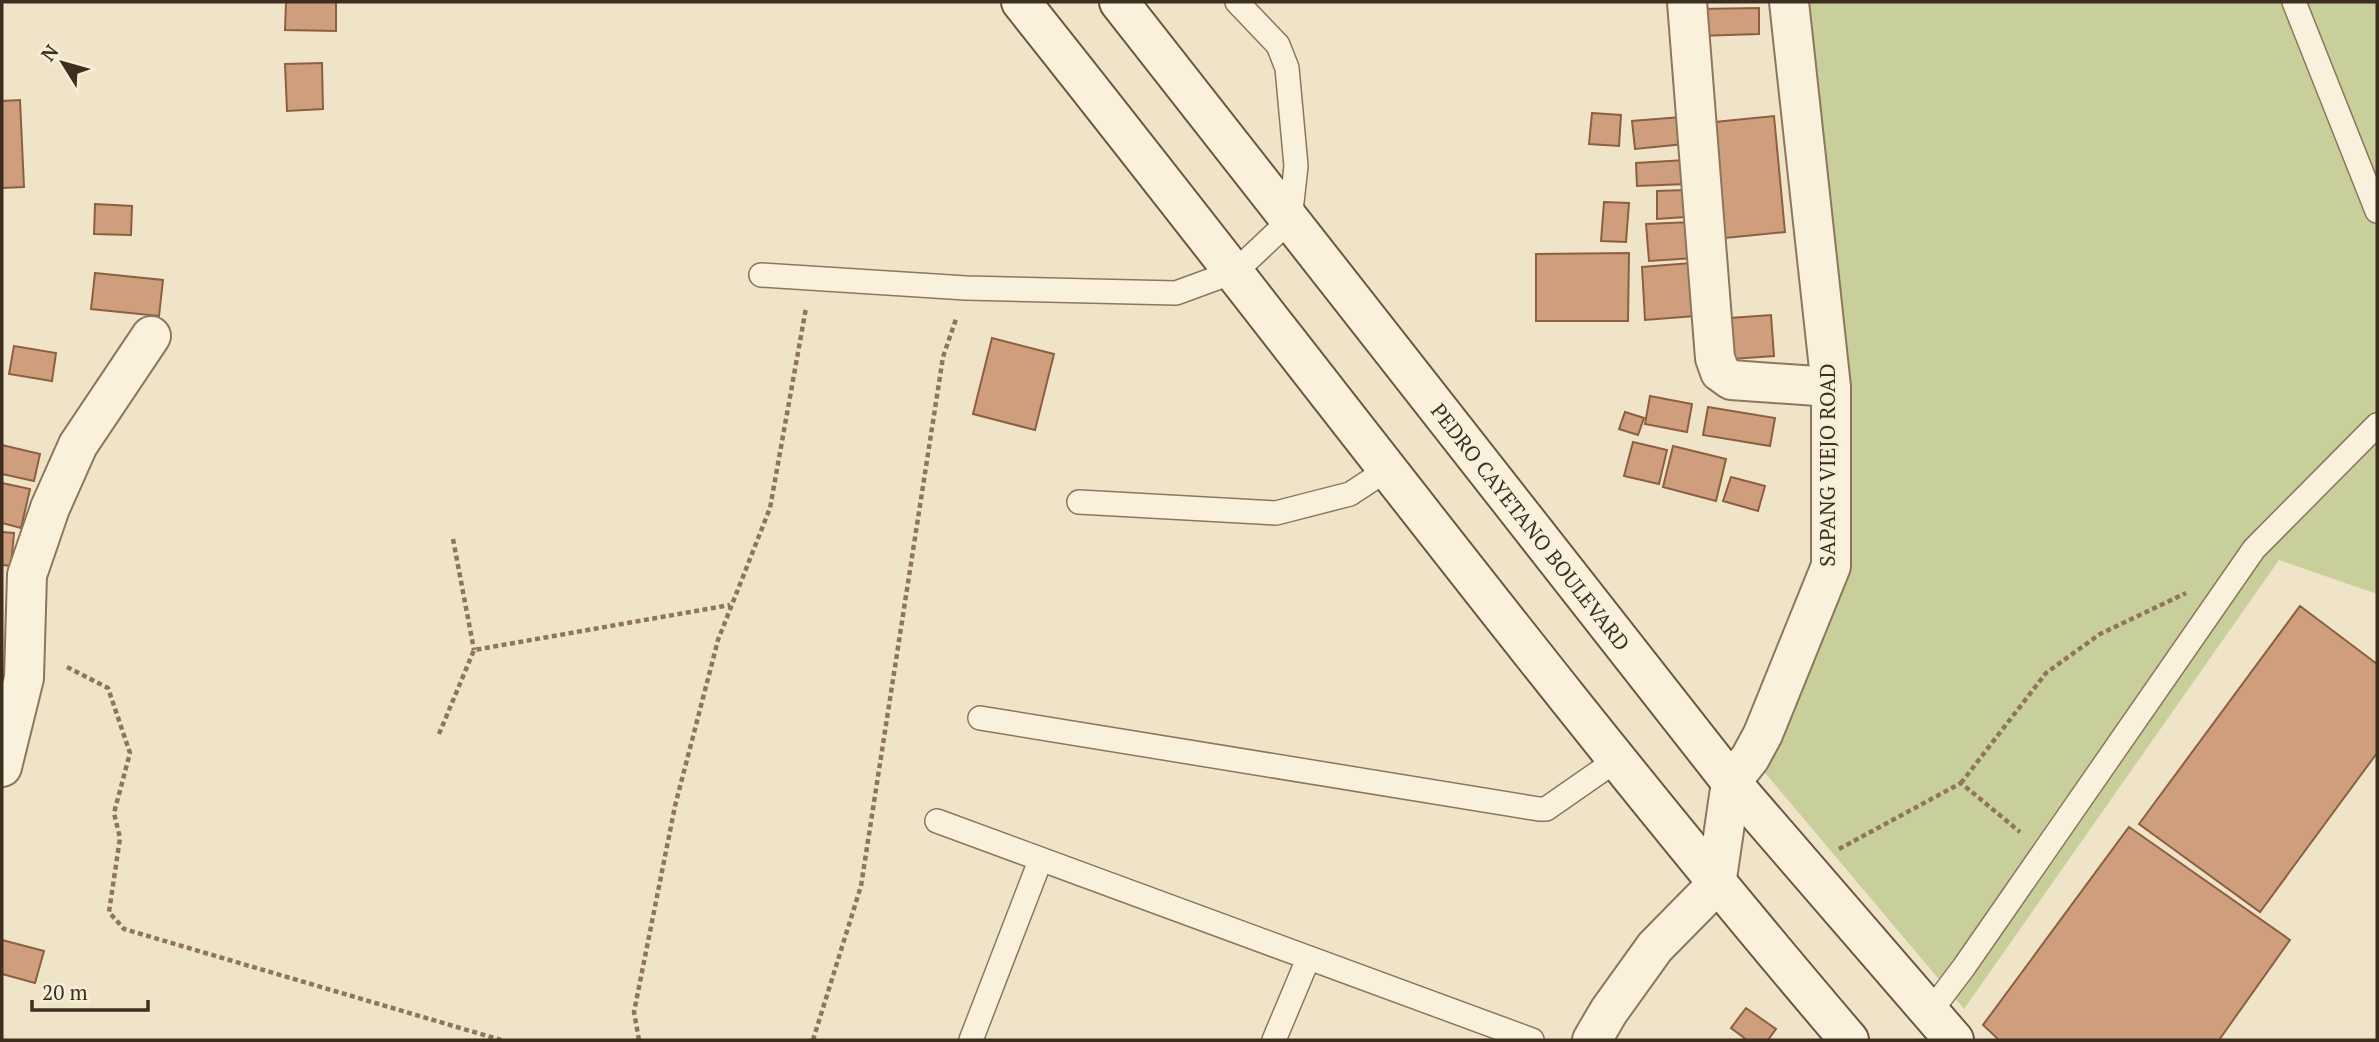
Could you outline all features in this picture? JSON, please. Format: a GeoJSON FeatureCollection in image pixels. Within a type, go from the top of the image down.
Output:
{"type":"FeatureCollection","features":[{"type":"Feature","properties":{"kind":"main road"},"geometry":{"type":"LineString","coordinates":[[1021,2],[1236,271],[1615,761],[1716,885],[1849,1040]]}},
{"type":"Feature","properties":{"kind":"main road","name":"PEDRO CAYETANO BOULEVARD"},"geometry":{"type":"LineString","coordinates":[[1119,2],[1731,782],[1954,1040]]}},
{"type":"Feature","properties":{"kind":"main road"},"geometry":{"type":"LineString","coordinates":[[1686,2],[1715,358],[1720,372],[1731,380],[1831,387]]}},
{"type":"Feature","properties":{"kind":"main road","name":"SAPANG VIEJO ROAD"},"geometry":{"type":"LineString","coordinates":[[1731,782],[1750,758],[1763,734],[1830,566],[1831,387],[1789,2]]}},
{"type":"Feature","properties":{"kind":"main road"},"geometry":{"type":"LineString","coordinates":[[2,767],[24,678],[27,575],[50,508],[78,445],[151,336]]}},
{"type":"Feature","properties":{"kind":"main road"},"geometry":{"type":"LineString","coordinates":[[1592,1040],[1609,1011],[1655,947],[1716,885],[1731,782]]}},
{"type":"Feature","properties":{"kind":"lane"},"geometry":{"type":"LineString","coordinates":[[761,275],[966,288],[1176,293],[1236,271],[1290,220],[1296,166],[1287,68],[1278,45],[1237,2]]}},
{"type":"Feature","properties":{"kind":"lane"},"geometry":{"type":"LineString","coordinates":[[2294,2],[2377,211]]}},
{"type":"Feature","properties":{"kind":"lane"},"geometry":{"type":"LineString","coordinates":[[1930,1012],[2254,549],[2377,425]]}},
{"type":"Feature","properties":{"kind":"lane"},"geometry":{"type":"LineString","coordinates":[[1079,502],[1276,513],[1350,494],[1388,469]]}},
{"type":"Feature","properties":{"kind":"lane"},"geometry":{"type":"LineString","coordinates":[[980,718],[1539,809],[1546,809],[1615,761]]}},
{"type":"Feature","properties":{"kind":"lane"},"geometry":{"type":"LineString","coordinates":[[937,821],[1532,1040]]}},
{"type":"Feature","properties":{"kind":"lane"},"geometry":{"type":"LineString","coordinates":[[971,1040],[1040,861]]}},
{"type":"Feature","properties":{"kind":"lane"},"geometry":{"type":"LineString","coordinates":[[1274,1040],[1308,958]]}},
{"type":"Feature","properties":{"kind":"path"},"geometry":{"type":"LineString","coordinates":[[639,1040],[634,1012],[675,806],[718,640],[770,508],[812,279]]}},
{"type":"Feature","properties":{"kind":"path"},"geometry":{"type":"LineString","coordinates":[[813,1040],[861,886],[943,357],[966,288]]}},
{"type":"Feature","properties":{"kind":"path"},"geometry":{"type":"LineString","coordinates":[[439,734],[474,650],[453,539]]}},
{"type":"Feature","properties":{"kind":"path"},"geometry":{"type":"LineString","coordinates":[[1832,853],[1961,783],[2046,673],[2100,634],[2178,595],[2232,581]]}},
{"type":"Feature","properties":{"kind":"path"},"geometry":{"type":"LineString","coordinates":[[474,650],[731,605]]}},
{"type":"Feature","properties":{"kind":"path"},"geometry":{"type":"LineString","coordinates":[[67,667],[108,688],[130,753],[114,813],[120,838],[108,912],[124,929],[501,1040]]}},
{"type":"Feature","properties":{"kind":"path"},"geometry":{"type":"LineString","coordinates":[[1961,783],[2044,852]]}},
{"type":"Feature","properties":{"kind":"green space"},"geometry":{"type":"Polygon","coordinates":[[[1804,2],[2377,2],[2377,594],[2279,560],[1964,1009],[1761,768],[1849,552],[1804,2]]]}},
{"type":"Feature","properties":{"kind":"building"},"geometry":{"type":"Polygon","coordinates":[[[286,2],[336,2],[336,31],[285,30],[286,2]]]}},
{"type":"Feature","properties":{"kind":"building"},"geometry":{"type":"Polygon","coordinates":[[[1759,8],[1759,34],[1698,36],[1697,9],[1759,8]]]}},
{"type":"Feature","properties":{"kind":"building"},"geometry":{"type":"Polygon","coordinates":[[[322,63],[323,109],[287,111],[285,64],[322,63]]]}},
{"type":"Feature","properties":{"kind":"building"},"geometry":{"type":"Polygon","coordinates":[[[20,100],[24,187],[2,188],[2,101],[20,100]]]}},
{"type":"Feature","properties":{"kind":"building"},"geometry":{"type":"Polygon","coordinates":[[[1592,113],[1621,115],[1619,146],[1589,144],[1592,113]]]}},
{"type":"Feature","properties":{"kind":"building"},"geometry":{"type":"Polygon","coordinates":[[[1774,116],[1785,232],[1715,239],[1705,123],[1774,116]]]}},
{"type":"Feature","properties":{"kind":"building"},"geometry":{"type":"Polygon","coordinates":[[[1681,117],[1684,144],[1635,149],[1632,121],[1681,117]]]}},
{"type":"Feature","properties":{"kind":"building"},"geometry":{"type":"Polygon","coordinates":[[[1685,160],[1686,184],[1637,186],[1636,163],[1685,160]]]}},
{"type":"Feature","properties":{"kind":"building"},"geometry":{"type":"Polygon","coordinates":[[[1685,190],[1685,217],[1657,219],[1657,191],[1685,190]]]}},
{"type":"Feature","properties":{"kind":"building"},"geometry":{"type":"Polygon","coordinates":[[[1604,202],[1629,203],[1626,242],[1601,241],[1604,202]]]}},
{"type":"Feature","properties":{"kind":"building"},"geometry":{"type":"Polygon","coordinates":[[[95,204],[132,206],[131,235],[94,234],[95,204]]]}},
{"type":"Feature","properties":{"kind":"building"},"geometry":{"type":"Polygon","coordinates":[[[1692,222],[1694,258],[1649,261],[1646,224],[1692,222]]]}},
{"type":"Feature","properties":{"kind":"building"},"geometry":{"type":"Polygon","coordinates":[[[1629,253],[1628,321],[1536,321],[1536,254],[1629,253]]]}},
{"type":"Feature","properties":{"kind":"building"},"geometry":{"type":"Polygon","coordinates":[[[1691,263],[1695,316],[1645,320],[1642,267],[1691,263]]]}},
{"type":"Feature","properties":{"kind":"building"},"geometry":{"type":"Polygon","coordinates":[[[95,273],[163,280],[159,316],[91,309],[95,273]]]}},
{"type":"Feature","properties":{"kind":"building"},"geometry":{"type":"Polygon","coordinates":[[[1771,315],[1774,356],[1732,359],[1730,318],[1771,315]]]}},
{"type":"Feature","properties":{"kind":"building"},"geometry":{"type":"Polygon","coordinates":[[[992,338],[1054,354],[1035,430],[973,414],[992,338]]]}},
{"type":"Feature","properties":{"kind":"building"},"geometry":{"type":"Polygon","coordinates":[[[14,346],[56,353],[52,381],[9,374],[14,346]]]}},
{"type":"Feature","properties":{"kind":"building"},"geometry":{"type":"Polygon","coordinates":[[[1650,396],[1692,404],[1687,432],[1645,424],[1650,396]]]}},
{"type":"Feature","properties":{"kind":"building"},"geometry":{"type":"Polygon","coordinates":[[[1708,407],[1775,418],[1770,446],[1703,435],[1708,407]]]}},
{"type":"Feature","properties":{"kind":"building"},"geometry":{"type":"Polygon","coordinates":[[[1625,412],[1644,418],[1638,435],[1619,429],[1625,412]]]}},
{"type":"Feature","properties":{"kind":"building"},"geometry":{"type":"Polygon","coordinates":[[[1633,442],[1667,450],[1659,484],[1624,476],[1633,442]]]}},
{"type":"Feature","properties":{"kind":"building"},"geometry":{"type":"Polygon","coordinates":[[[2,445],[40,454],[34,481],[2,474],[2,445]]]}},
{"type":"Feature","properties":{"kind":"building"},"geometry":{"type":"Polygon","coordinates":[[[1673,446],[1726,459],[1716,501],[1663,487],[1673,446]]]}},
{"type":"Feature","properties":{"kind":"building"},"geometry":{"type":"Polygon","coordinates":[[[1731,477],[1765,486],[1758,511],[1723,501],[1731,477]]]}},
{"type":"Feature","properties":{"kind":"building"},"geometry":{"type":"Polygon","coordinates":[[[2,483],[30,489],[21,528],[2,523],[2,483]]]}},
{"type":"Feature","properties":{"kind":"building"},"geometry":{"type":"Polygon","coordinates":[[[2,532],[14,533],[11,566],[2,565],[2,532]]]}},
{"type":"Feature","properties":{"kind":"building"},"geometry":{"type":"Polygon","coordinates":[[[2300,606],[2377,664],[2377,753],[2260,912],[2139,824],[2300,606]]]}},
{"type":"Feature","properties":{"kind":"building"},"geometry":{"type":"Polygon","coordinates":[[[2129,827],[2290,940],[2219,1040],[1999,1040],[1983,1025],[2129,827]]]}},
{"type":"Feature","properties":{"kind":"building"},"geometry":{"type":"Polygon","coordinates":[[[2,940],[44,951],[35,983],[2,974],[2,940]]]}},
{"type":"Feature","properties":{"kind":"building"},"geometry":{"type":"Polygon","coordinates":[[[1746,1008],[1776,1029],[1768,1040],[1747,1040],[1731,1028],[1746,1008]]]}}]}
